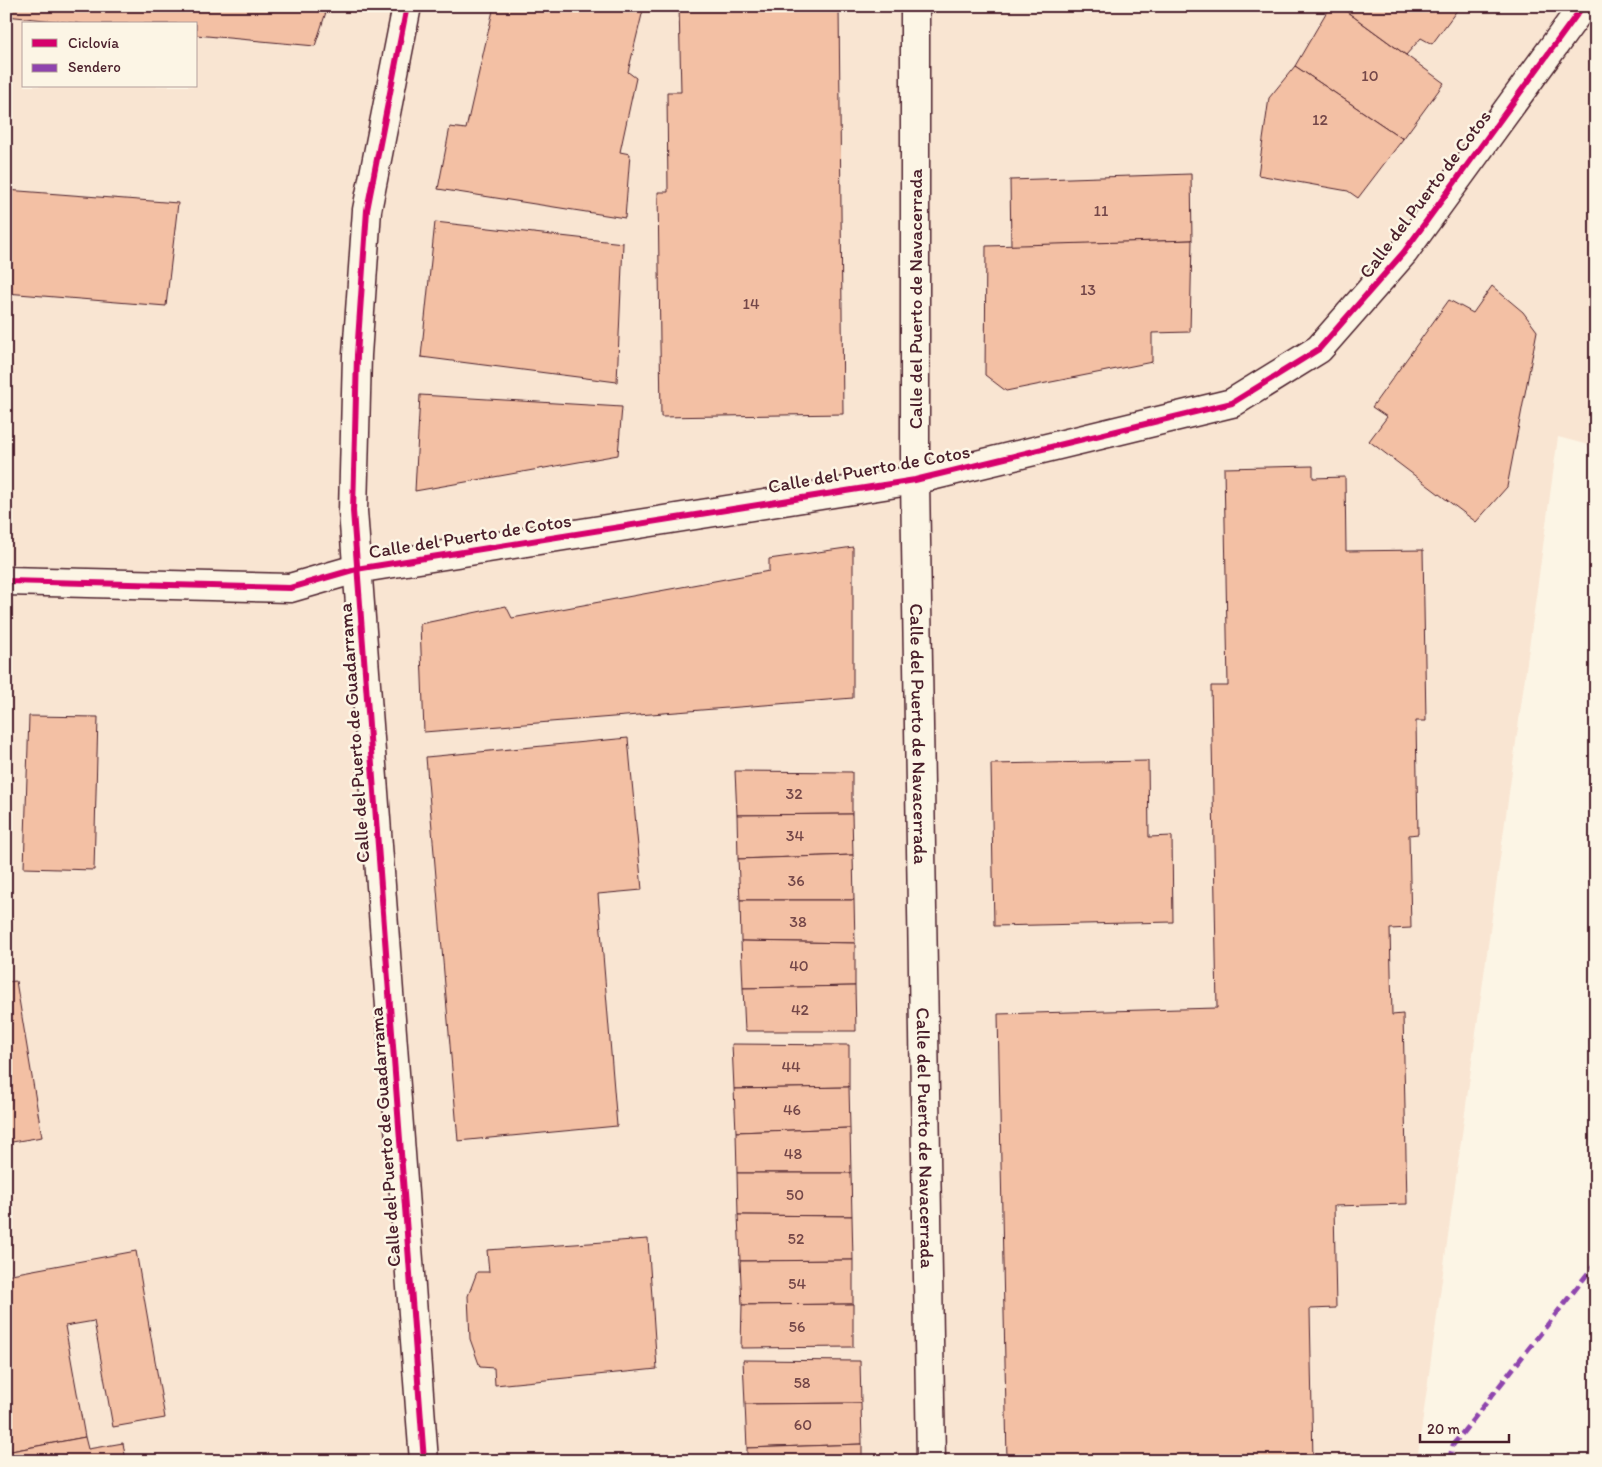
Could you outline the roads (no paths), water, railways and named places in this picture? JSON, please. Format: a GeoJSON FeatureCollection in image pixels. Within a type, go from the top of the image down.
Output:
{"type":"FeatureCollection","features":[{"type":"Feature","properties":{"kind":"street","name":"Calle del Puerto de Guadarrama"},"geometry":{"type":"LineString","coordinates":[[406,6],[367,210],[357,355],[353,511],[424,1461]]}},
{"type":"Feature","properties":{"kind":"street","name":"Calle del Puerto de Navacerrada"},"geometry":{"type":"LineString","coordinates":[[915,6],[915,480],[931,1461]]}},
{"type":"Feature","properties":{"kind":"street","name":"Calle del Puerto de Cotos"},"geometry":{"type":"LineString","coordinates":[[6,581],[290,588],[356,569],[915,480],[1232,403],[1319,350],[1404,252],[1583,6]]}}]}
